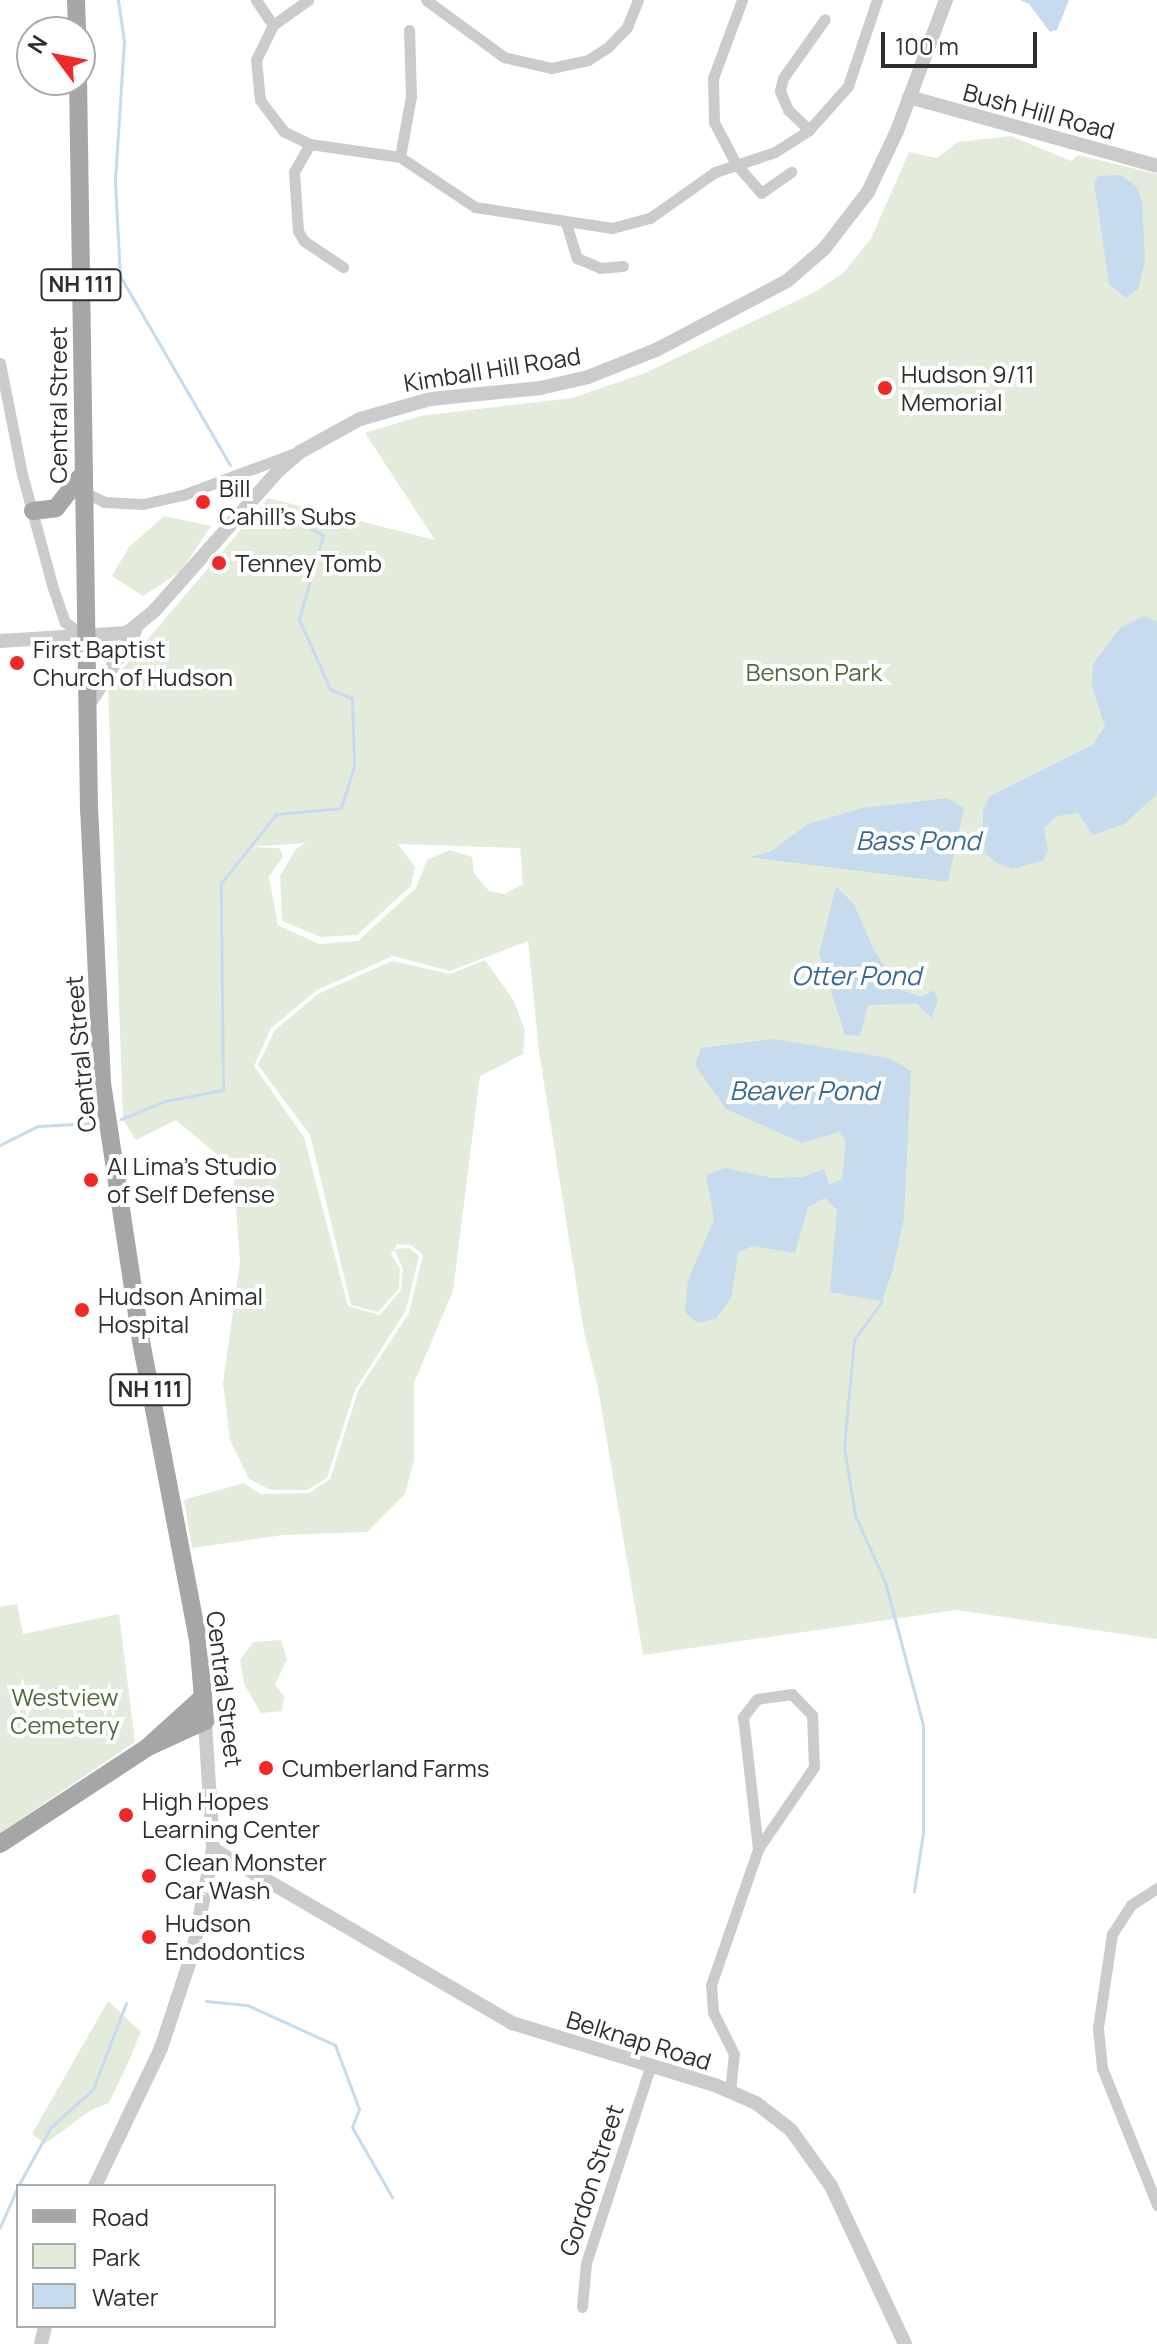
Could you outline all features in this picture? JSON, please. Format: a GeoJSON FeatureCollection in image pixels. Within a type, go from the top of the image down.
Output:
{"type":"FeatureCollection","features":[{"type":"Feature","properties":{"kind":"main road","name":"Central Street"},"geometry":{"type":"LineString","coordinates":[[78,96],[82,483],[102,1082],[205,1721]]}},
{"type":"Feature","properties":{"kind":"main road"},"geometry":{"type":"LineString","coordinates":[[33,511],[56,508],[82,483]]}},
{"type":"Feature","properties":{"kind":"main road"},"geometry":{"type":"LineString","coordinates":[[148,1747],[203,1697]]}},
{"type":"Feature","properties":{"kind":"main road"},"geometry":{"type":"LineString","coordinates":[[0,1844],[148,1747],[205,1721]]}},
{"type":"Feature","properties":{"kind":"street"},"geometry":{"type":"LineString","coordinates":[[256,0],[273,25]]}},
{"type":"Feature","properties":{"kind":"street"},"geometry":{"type":"LineString","coordinates":[[308,0],[273,25],[256,60],[257,91],[276,124],[310,144],[400,157],[475,207],[612,228],[638,223],[664,210],[704,179],[736,164],[775,152],[809,130],[848,86],[877,0]]}},
{"type":"Feature","properties":{"kind":"street"},"geometry":{"type":"LineString","coordinates":[[426,0],[504,57],[551,68],[588,60],[608,47],[627,27],[638,0]]}},
{"type":"Feature","properties":{"kind":"street"},"geometry":{"type":"LineString","coordinates":[[742,0],[711,89],[717,131],[736,164],[761,193],[791,172]]}},
{"type":"Feature","properties":{"kind":"street","name":"Kimball Hill Road"},"geometry":{"type":"LineString","coordinates":[[0,641],[119,636],[139,625],[300,452],[360,419],[406,404],[588,377],[766,295],[806,266],[855,211],[877,175],[946,0]]}},
{"type":"Feature","properties":{"kind":"street"},"geometry":{"type":"LineString","coordinates":[[809,130],[788,110],[780,91],[783,78],[825,19]]}},
{"type":"Feature","properties":{"kind":"street"},"geometry":{"type":"LineString","coordinates":[[400,157],[411,96],[409,30]]}},
{"type":"Feature","properties":{"kind":"street","name":"Bush Hill Road"},"geometry":{"type":"LineString","coordinates":[[909,97],[1157,166]]}},
{"type":"Feature","properties":{"kind":"street"},"geometry":{"type":"LineString","coordinates":[[310,144],[294,172],[298,231],[304,241],[343,267]]}},
{"type":"Feature","properties":{"kind":"street"},"geometry":{"type":"LineString","coordinates":[[566,223],[568,244],[577,258],[600,268],[623,266]]}},
{"type":"Feature","properties":{"kind":"street"},"geometry":{"type":"LineString","coordinates":[[0,363],[33,511],[65,622],[87,638]]}},
{"type":"Feature","properties":{"kind":"street"},"geometry":{"type":"LineString","coordinates":[[82,483],[105,502],[143,504],[183,495],[300,452]]}},
{"type":"Feature","properties":{"kind":"street"},"geometry":{"type":"LineString","coordinates":[[89,705],[139,625]]}},
{"type":"Feature","properties":{"kind":"street"},"geometry":{"type":"LineString","coordinates":[[730,2091],[734,2054],[713,2012],[711,1985],[758,1849],[807,1783],[815,1758],[809,1709],[786,1693],[757,1699],[743,1717],[758,1849]]}},
{"type":"Feature","properties":{"kind":"street","name":"Central Street"},"geometry":{"type":"LineString","coordinates":[[96,2184],[180,1996],[213,1849],[205,1721]]}},
{"type":"Feature","properties":{"kind":"street","name":"Belknap Road"},"geometry":{"type":"LineString","coordinates":[[213,1849],[486,2011],[730,2091],[791,2130],[813,2157],[905,2344]]}},
{"type":"Feature","properties":{"kind":"street"},"geometry":{"type":"LineString","coordinates":[[1157,1888],[1131,1905],[1112,1934],[1098,2028],[1102,2068],[1157,2205]]}},
{"type":"Feature","properties":{"kind":"street","name":"Gordon Street"},"geometry":{"type":"LineString","coordinates":[[582,2307],[586,2263],[650,2067]]}},
{"type":"Feature","properties":{"kind":"green space","name":"Benson Park"},"geometry":{"type":"Polygon","coordinates":[[[1011,136],[1071,161],[1078,155],[1157,174],[1157,1639],[956,1610],[643,1655],[598,1388],[584,1332],[539,1052],[528,941],[450,971],[393,956],[317,990],[271,1028],[254,1066],[304,1137],[348,1306],[380,1315],[401,1290],[403,1269],[394,1249],[409,1248],[419,1256],[406,1310],[355,1390],[327,1478],[307,1490],[271,1490],[249,1479],[230,1440],[223,1383],[240,1262],[233,1168],[176,1120],[136,1140],[123,1120],[108,686],[268,498],[435,540],[365,433],[420,416],[572,398],[645,373],[815,292],[843,273],[871,239],[909,152],[937,158],[958,142],[1011,136]],[[305,843],[248,847],[279,848],[283,856],[269,877],[278,925],[319,944],[358,941],[416,888],[427,860],[450,850],[472,857],[474,873],[489,891],[505,894],[523,884],[520,848],[398,844],[415,867],[411,886],[357,935],[321,937],[282,921],[280,876],[296,849],[305,843]]]}},
{"type":"Feature","properties":{"kind":"green space"},"geometry":{"type":"Polygon","coordinates":[[[164,516],[211,526],[181,571],[143,596],[112,576],[129,547],[164,516]]]}},
{"type":"Feature","properties":{"kind":"green space"},"geometry":{"type":"Polygon","coordinates":[[[485,960],[514,1001],[525,1031],[523,1054],[480,1076],[453,1291],[414,1383],[414,1460],[405,1494],[367,1532],[284,1535],[192,1548],[184,1500],[243,1483],[261,1494],[309,1493],[330,1479],[358,1391],[409,1313],[423,1255],[411,1245],[397,1244],[391,1254],[400,1269],[399,1289],[378,1312],[351,1305],[310,1135],[258,1065],[275,1030],[318,994],[392,961],[450,974],[485,960]]]}},
{"type":"Feature","properties":{"kind":"green space","name":"Westview Cemetery"},"geometry":{"type":"Polygon","coordinates":[[[17,1604],[23,1634],[119,1614],[135,1742],[0,1833],[0,1607],[17,1604]]]}},
{"type":"Feature","properties":{"kind":"green space"},"geometry":{"type":"Polygon","coordinates":[[[281,1640],[287,1659],[275,1685],[284,1696],[282,1711],[261,1713],[244,1684],[240,1660],[253,1642],[281,1640]]]}},
{"type":"Feature","properties":{"kind":"green space"},"geometry":{"type":"Polygon","coordinates":[[[108,2001],[141,2032],[128,2063],[109,2103],[91,2110],[45,2144],[32,2134],[108,2001]]]}},
{"type":"Feature","properties":{"kind":"water"},"geometry":{"type":"Polygon","coordinates":[[[1020,0],[1069,0],[1057,30],[1050,32],[1029,4],[1020,0]]]}},
{"type":"Feature","properties":{"kind":"water"},"geometry":{"type":"Polygon","coordinates":[[[1121,175],[1137,187],[1142,201],[1145,262],[1138,289],[1126,298],[1109,284],[1094,182],[1098,176],[1121,175]]]}},
{"type":"Feature","properties":{"kind":"water"},"geometry":{"type":"Polygon","coordinates":[[[1144,616],[1157,622],[1157,794],[1124,824],[1093,835],[1078,813],[1057,816],[1044,828],[1048,849],[1043,861],[1012,869],[995,862],[985,853],[983,838],[983,810],[990,796],[1092,745],[1105,727],[1092,686],[1093,664],[1120,628],[1144,616]]]}},
{"type":"Feature","properties":{"kind":"water","name":"Bass Pond"},"geometry":{"type":"Polygon","coordinates":[[[947,798],[964,808],[948,882],[749,857],[770,852],[808,824],[863,808],[947,798]]]}},
{"type":"Feature","properties":{"kind":"water","name":"Otter Pond"},"geometry":{"type":"Polygon","coordinates":[[[836,886],[854,904],[872,946],[897,988],[921,997],[934,990],[938,1000],[932,1018],[917,1004],[868,1005],[860,1036],[845,1035],[819,954],[836,886]]]}},
{"type":"Feature","properties":{"kind":"water","name":"Beaver Pond"},"geometry":{"type":"Polygon","coordinates":[[[775,1039],[889,1058],[911,1071],[904,1218],[893,1269],[882,1301],[830,1292],[837,1210],[825,1198],[808,1207],[795,1253],[753,1246],[738,1252],[732,1296],[716,1319],[697,1323],[685,1312],[688,1280],[714,1220],[706,1175],[725,1168],[773,1178],[803,1177],[824,1169],[829,1184],[842,1180],[846,1141],[839,1132],[802,1143],[726,1109],[695,1065],[701,1048],[775,1039]]]}},
{"type":"Feature","properties":{"kind":"waterway"},"geometry":{"type":"LineString","coordinates":[[118,0],[124,41],[115,182],[120,276],[230,465]]}},
{"type":"Feature","properties":{"kind":"waterway"},"geometry":{"type":"LineString","coordinates":[[121,1119],[165,1101],[223,1090],[221,883],[276,814],[341,808],[354,766],[352,698],[330,689],[299,619],[323,535],[291,518],[258,526],[254,519]]}},
{"type":"Feature","properties":{"kind":"waterway"},"geometry":{"type":"LineString","coordinates":[[958,837],[971,838]]}},
{"type":"Feature","properties":{"kind":"waterway"},"geometry":{"type":"LineString","coordinates":[[0,1145],[38,1126],[94,1123]]}},
{"type":"Feature","properties":{"kind":"waterway"},"geometry":{"type":"LineString","coordinates":[[882,1301],[854,1340],[844,1447],[855,1515],[885,1582],[923,1725],[923,1833],[914,1891]]}},
{"type":"Feature","properties":{"kind":"waterway"},"geometry":{"type":"LineString","coordinates":[[206,2001],[247,2005],[335,2045],[359,2109],[352,2127],[392,2197]]}},
{"type":"Feature","properties":{"kind":"waterway"},"geometry":{"type":"LineString","coordinates":[[19,2184],[50,2128],[93,2089],[126,2003]]}},
{"type":"Feature","properties":{"kind":"waterway"},"geometry":{"type":"LineString","coordinates":[[0,2227],[16,2191]]}},
{"type":"Feature","properties":{"kind":"place","name":"Hudson 9/11 Memorial"},"geometry":{"type":"Point","coordinates":[885,388]}},
{"type":"Feature","properties":{"kind":"place","name":"Bill Cahill's Subs"},"geometry":{"type":"Point","coordinates":[203,502]}},
{"type":"Feature","properties":{"kind":"place","name":"Tenney Tomb"},"geometry":{"type":"Point","coordinates":[219,563]}},
{"type":"Feature","properties":{"kind":"place","name":"First Baptist Church of Hudson"},"geometry":{"type":"Point","coordinates":[17,663]}},
{"type":"Feature","properties":{"kind":"place","name":"Al Lima's Studio of Self Defense"},"geometry":{"type":"Point","coordinates":[91,1180]}},
{"type":"Feature","properties":{"kind":"place","name":"Hudson Animal Hospital"},"geometry":{"type":"Point","coordinates":[82,1310]}},
{"type":"Feature","properties":{"kind":"place","name":"Cumberland Farms"},"geometry":{"type":"Point","coordinates":[266,1768]}},
{"type":"Feature","properties":{"kind":"place","name":"High Hopes Learning Center"},"geometry":{"type":"Point","coordinates":[126,1815]}},
{"type":"Feature","properties":{"kind":"place","name":"Clean Monster Car Wash"},"geometry":{"type":"Point","coordinates":[149,1876]}},
{"type":"Feature","properties":{"kind":"place","name":"Hudson Endodontics"},"geometry":{"type":"Point","coordinates":[149,1937]}}]}
